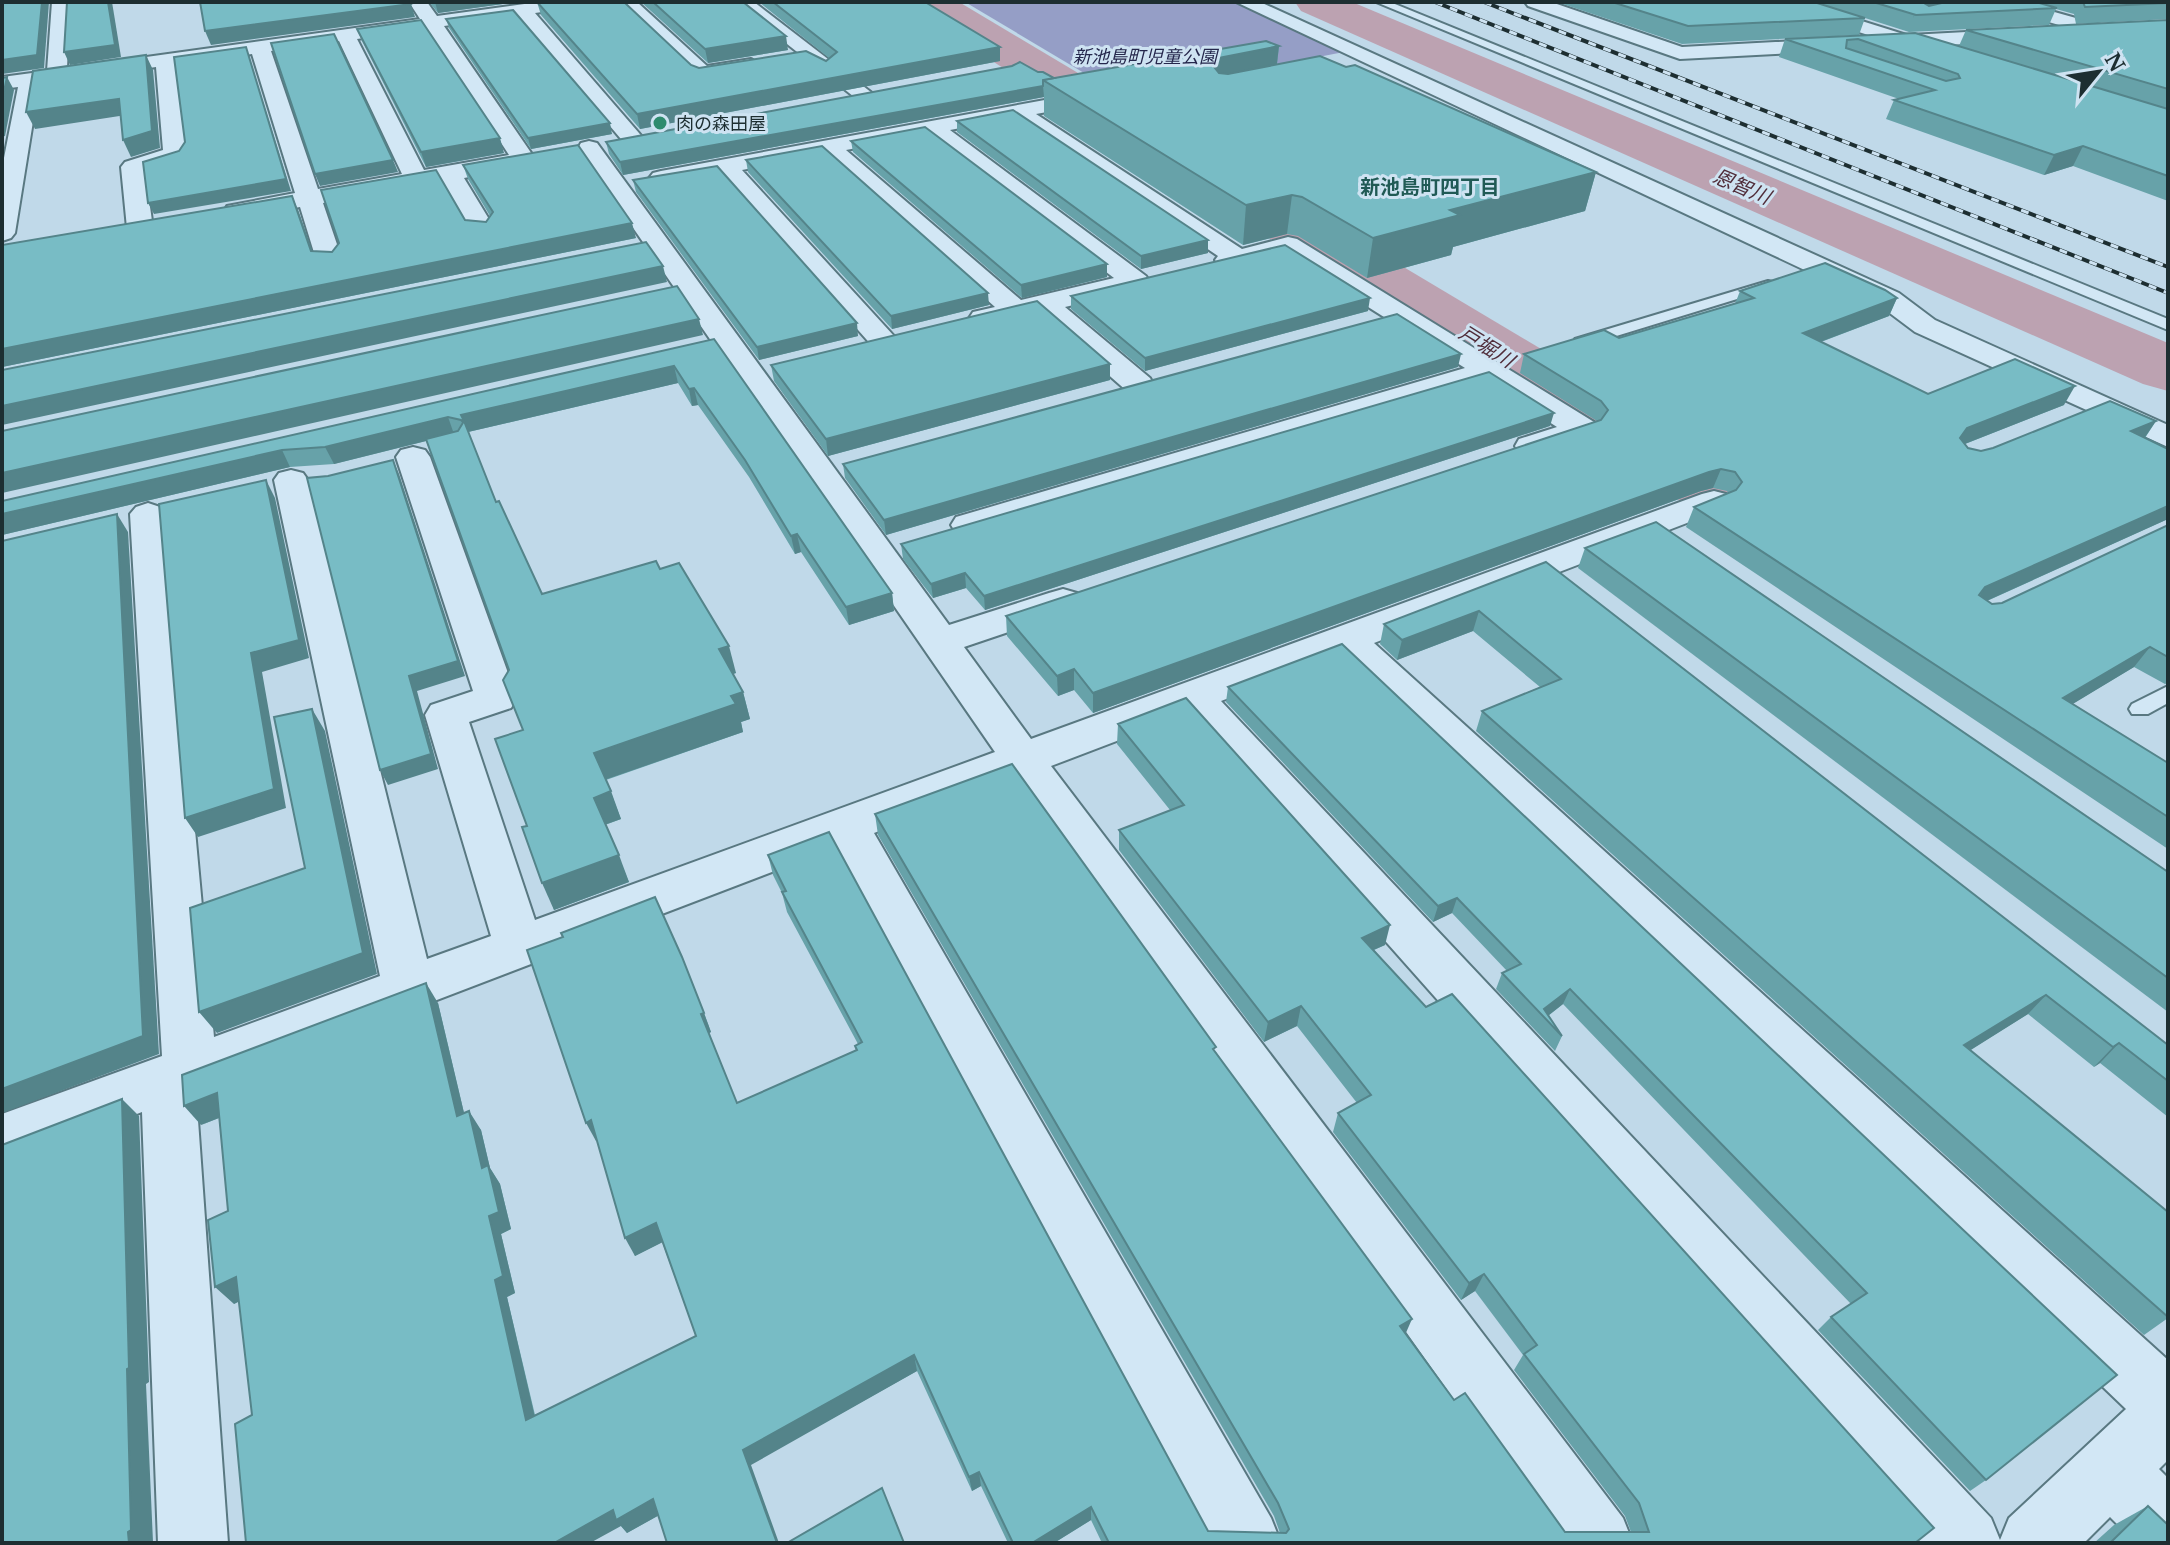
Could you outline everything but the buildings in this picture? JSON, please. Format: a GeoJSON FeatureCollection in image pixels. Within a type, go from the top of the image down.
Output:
{"type":"FeatureCollection","features":[{"type":"Feature","properties":{"kind":"street"},"geometry":{"type":"LineString","coordinates":[[57,75],[61,2]]}},
{"type":"Feature","properties":{"kind":"street"},"geometry":{"type":"LineString","coordinates":[[418,2],[524,160]]}},
{"type":"Feature","properties":{"kind":"street"},"geometry":{"type":"LineString","coordinates":[[2,83],[431,23],[478,9],[522,10],[578,2]]}},
{"type":"Feature","properties":{"kind":"street"},"geometry":{"type":"LineString","coordinates":[[626,2],[703,73],[812,55]]}},
{"type":"Feature","properties":{"kind":"street"},"geometry":{"type":"LineString","coordinates":[[743,2],[812,55],[872,95],[834,102]]}},
{"type":"Feature","properties":{"kind":"street"},"geometry":{"type":"LineString","coordinates":[[1245,2],[1889,299],[1925,326],[2168,437]]}},
{"type":"Feature","properties":{"kind":"street"},"geometry":{"type":"LineString","coordinates":[[1534,2],[1680,53],[1904,40],[2104,39],[1999,2]]}},
{"type":"Feature","properties":{"kind":"street"},"geometry":{"type":"LineString","coordinates":[[1783,2],[1963,58]]}},
{"type":"Feature","properties":{"kind":"street"},"geometry":{"type":"LineString","coordinates":[[217,214],[642,138],[522,10]]}},
{"type":"Feature","properties":{"kind":"street"},"geometry":{"type":"LineString","coordinates":[[346,35],[416,179]]}},
{"type":"Feature","properties":{"kind":"street"},"geometry":{"type":"LineString","coordinates":[[260,47],[329,259]]}},
{"type":"Feature","properties":{"kind":"street"},"geometry":{"type":"LineString","coordinates":[[1721,51],[1740,63],[1765,67],[2032,52]]}},
{"type":"Feature","properties":{"kind":"street"},"geometry":{"type":"LineString","coordinates":[[140,228],[133,167],[175,154],[165,61]]}},
{"type":"Feature","properties":{"kind":"street"},"geometry":{"type":"LineString","coordinates":[[1356,73],[1385,67]]}},
{"type":"Feature","properties":{"kind":"street"},"geometry":{"type":"LineString","coordinates":[[7,245],[30,79]]}},
{"type":"Feature","properties":{"kind":"street"},"geometry":{"type":"LineString","coordinates":[[616,186],[1072,101]]}},
{"type":"Feature","properties":{"kind":"street"},"geometry":{"type":"LineString","coordinates":[[1017,111],[1237,257]]}},
{"type":"Feature","properties":{"kind":"street"},"geometry":{"type":"LineString","coordinates":[[931,127],[1136,282]]}},
{"type":"Feature","properties":{"kind":"street"},"geometry":{"type":"LineString","coordinates":[[829,147],[1030,307],[1139,385]]}},
{"type":"Feature","properties":{"kind":"street"},"geometry":{"type":"LineString","coordinates":[[567,152],[616,186],[688,289],[709,345],[762,371],[832,468],[906,543],[939,642],[1598,1543]]}},
{"type":"Feature","properties":{"kind":"street"},"geometry":{"type":"LineString","coordinates":[[726,166],[884,342]]}},
{"type":"Feature","properties":{"kind":"street"},"geometry":{"type":"LineString","coordinates":[[449,173],[482,229]]}},
{"type":"Feature","properties":{"kind":"street"},"geometry":{"type":"LineString","coordinates":[[110,233],[171,222]]}},
{"type":"Feature","properties":{"kind":"street"},"geometry":{"type":"LineString","coordinates":[[625,251],[656,245]]}},
{"type":"Feature","properties":{"kind":"street"},"geometry":{"type":"LineString","coordinates":[[1208,264],[1288,245],[1583,429],[1508,454]]}},
{"type":"Feature","properties":{"kind":"street"},"geometry":{"type":"LineString","coordinates":[[957,324],[1165,275]]}},
{"type":"Feature","properties":{"kind":"street"},"geometry":{"type":"LineString","coordinates":[[656,296],[688,289]]}},
{"type":"Feature","properties":{"kind":"street"},"geometry":{"type":"LineString","coordinates":[[1353,327],[1399,314]]}},
{"type":"Feature","properties":{"kind":"street"},"geometry":{"type":"LineString","coordinates":[[853,349],[913,335]]}},
{"type":"Feature","properties":{"kind":"street"},"geometry":{"type":"LineString","coordinates":[[906,543],[1489,371]]}},
{"type":"Feature","properties":{"kind":"street"},"geometry":{"type":"LineString","coordinates":[[1108,393],[1170,376]]}},
{"type":"Feature","properties":{"kind":"street"},"geometry":{"type":"LineString","coordinates":[[2056,423],[2098,406]]}},
{"type":"Feature","properties":{"kind":"street"},"geometry":{"type":"LineString","coordinates":[[414,457],[496,698],[446,715],[519,946]]}},
{"type":"Feature","properties":{"kind":"street"},"geometry":{"type":"LineString","coordinates":[[291,482],[408,987]]}},
{"type":"Feature","properties":{"kind":"street"},"geometry":{"type":"LineString","coordinates":[[2,1140],[1714,501]]}},
{"type":"Feature","properties":{"kind":"street"},"geometry":{"type":"LineString","coordinates":[[148,514],[179,1073],[193,1543]]}},
{"type":"Feature","properties":{"kind":"street"},"geometry":{"type":"LineString","coordinates":[[1654,525],[1693,552]]}},
{"type":"Feature","properties":{"kind":"street"},"geometry":{"type":"LineString","coordinates":[[1545,565],[1582,594]]}},
{"type":"Feature","properties":{"kind":"street"},"geometry":{"type":"LineString","coordinates":[[939,642],[1089,592]]}},
{"type":"Feature","properties":{"kind":"street"},"geometry":{"type":"LineString","coordinates":[[1346,639],[2168,1404]]}},
{"type":"Feature","properties":{"kind":"street"},"geometry":{"type":"LineString","coordinates":[[1191,695],[1966,1543]]}},
{"type":"Feature","properties":{"kind":"street"},"geometry":{"type":"LineString","coordinates":[[845,824],[1246,1543]]}},
{"type":"Feature","properties":{"kind":"street"},"geometry":{"type":"LineString","coordinates":[[2034,1543],[2168,1414]]}},
{"type":"Feature","properties":{"kind":"street"},"geometry":{"type":"LineString","coordinates":[[2110,1469],[2168,1526]]}},
{"type":"Feature","properties":{"kind":"lane"},"geometry":{"type":"LineString","coordinates":[[1381,2],[2168,325]]}},
{"type":"Feature","properties":{"kind":"lane"},"geometry":{"type":"LineString","coordinates":[[1563,348],[1822,269]]}},
{"type":"Feature","properties":{"kind":"lane"},"geometry":{"type":"LineString","coordinates":[[2140,709],[2168,693]]}},
{"type":"Feature","properties":{"kind":"green space","name":"新池島町児童公園"},"geometry":{"type":"Polygon","coordinates":[[[965,2],[1238,2],[1344,52],[1121,95],[965,2]]]}},
{"type":"Feature","properties":{"kind":"waterway","name":"戸堀川"},"geometry":{"type":"LineString","coordinates":[[929,2],[1849,570]]}},
{"type":"Feature","properties":{"kind":"waterway","name":"恩智川"},"geometry":{"type":"LineString","coordinates":[[1316,2],[2168,369]]}},
{"type":"Feature","properties":{"kind":"railway"},"geometry":{"type":"LineString","coordinates":[[1435,2],[2168,293]]}},
{"type":"Feature","properties":{"kind":"railway"},"geometry":{"type":"LineString","coordinates":[[1484,2],[2168,267]]}},
{"type":"Feature","properties":{"kind":"place","name":"肉の森田屋"},"geometry":{"type":"Point","coordinates":[660,123]}},
{"type":"Feature","properties":{"kind":"district","name":"新池島町四丁目"},"geometry":{"type":"Point","coordinates":[1430,186]}}]}
